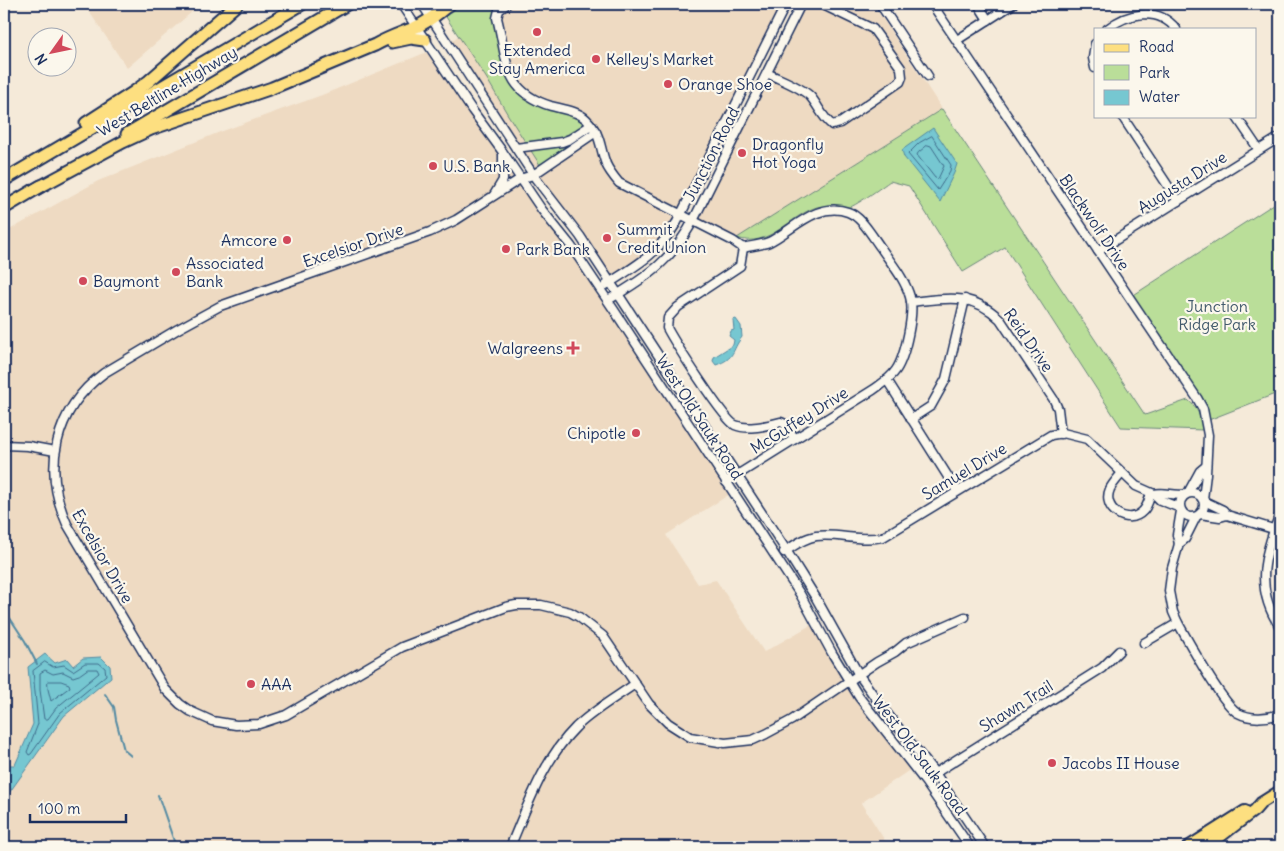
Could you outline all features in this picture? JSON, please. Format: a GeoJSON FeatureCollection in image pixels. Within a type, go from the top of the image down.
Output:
{"type":"FeatureCollection","features":[{"type":"Feature","properties":{"kind":"highway"},"geometry":{"type":"LineString","coordinates":[[4,176],[134,92],[237,4]]}},
{"type":"Feature","properties":{"kind":"highway","name":"West Beltline Highway"},"geometry":{"type":"LineString","coordinates":[[4,180],[302,4]]}},
{"type":"Feature","properties":{"kind":"highway","name":"West Beltline Highway"},"geometry":{"type":"LineString","coordinates":[[4,208],[347,4]]}},
{"type":"Feature","properties":{"kind":"highway"},"geometry":{"type":"LineString","coordinates":[[34,190],[151,129],[272,88],[375,45],[388,37],[417,27],[450,4]]}},
{"type":"Feature","properties":{"kind":"highway"},"geometry":{"type":"LineString","coordinates":[[375,45],[411,38],[425,40]]}},
{"type":"Feature","properties":{"kind":"main road"},"geometry":{"type":"LineString","coordinates":[[1188,847],[1252,806],[1261,803],[1280,791]]}},
{"type":"Feature","properties":{"kind":"main road"},"geometry":{"type":"LineString","coordinates":[[1207,847],[1255,810],[1261,803]]}},
{"type":"Feature","properties":{"kind":"street","name":"West Old Sauk Road"},"geometry":{"type":"LineString","coordinates":[[401,4],[520,179],[571,246],[608,300],[800,594],[849,682],[924,780],[970,847]]}},
{"type":"Feature","properties":{"kind":"street","name":"West Old Sauk Road"},"geometry":{"type":"LineString","coordinates":[[422,4],[533,174],[556,207],[580,236],[786,550],[816,598],[859,675],[885,711],[935,773],[985,847]]}},
{"type":"Feature","properties":{"kind":"street"},"geometry":{"type":"LineString","coordinates":[[507,4],[499,10],[497,18],[510,75],[519,89],[540,102],[582,116],[599,137],[606,164],[611,174],[619,183],[733,241],[742,248],[770,242],[815,213],[830,210],[848,212],[858,219],[873,237],[906,287],[911,302],[909,325],[901,361],[887,380],[957,491]]}},
{"type":"Feature","properties":{"kind":"street","name":"Junction Road"},"geometry":{"type":"LineString","coordinates":[[600,289],[651,255],[669,235],[681,215],[786,4]]}},
{"type":"Feature","properties":{"kind":"street","name":"Junction Road"},"geometry":{"type":"LineString","coordinates":[[608,300],[646,276],[662,263],[681,241],[693,221],[801,4]]}},
{"type":"Feature","properties":{"kind":"street"},"geometry":{"type":"LineString","coordinates":[[767,73],[806,93],[832,125],[840,123],[900,82],[902,73],[874,29],[821,4]]}},
{"type":"Feature","properties":{"kind":"street"},"geometry":{"type":"LineString","coordinates":[[880,4],[928,76]]}},
{"type":"Feature","properties":{"kind":"street","name":"Blackwolf Drive"},"geometry":{"type":"LineString","coordinates":[[932,4],[1203,409],[1208,435],[1203,500]]}},
{"type":"Feature","properties":{"kind":"street"},"geometry":{"type":"LineString","coordinates":[[978,4],[988,20]]}},
{"type":"Feature","properties":{"kind":"street"},"geometry":{"type":"LineString","coordinates":[[957,40],[1013,4]]}},
{"type":"Feature","properties":{"kind":"street"},"geometry":{"type":"LineString","coordinates":[[1108,28],[1128,17],[1140,14],[1154,14],[1163,18],[1175,28]]}},
{"type":"Feature","properties":{"kind":"street"},"geometry":{"type":"LineString","coordinates":[[1123,118],[1178,201]]}},
{"type":"Feature","properties":{"kind":"street"},"geometry":{"type":"LineString","coordinates":[[1237,118],[1259,150]]}},
{"type":"Feature","properties":{"kind":"street"},"geometry":{"type":"LineString","coordinates":[[516,148],[562,142],[594,129]]}},
{"type":"Feature","properties":{"kind":"street","name":"Excelsior Drive"},"geometry":{"type":"LineString","coordinates":[[594,129],[533,174],[520,179],[456,220],[424,235],[220,306],[178,328],[93,381],[74,402],[67,413],[60,431],[55,451],[53,468],[56,491],[67,524],[165,689],[180,704],[201,717],[236,726],[259,724],[279,718],[402,647],[497,610],[516,605],[547,606],[570,612],[603,636],[657,714],[690,737],[725,743],[752,740],[766,734],[792,720],[906,643],[965,617]]}},
{"type":"Feature","properties":{"kind":"street","name":"Augusta Drive"},"geometry":{"type":"LineString","coordinates":[[1098,251],[1280,137]]}},
{"type":"Feature","properties":{"kind":"street"},"geometry":{"type":"LineString","coordinates":[[493,196],[503,180],[502,151]]}},
{"type":"Feature","properties":{"kind":"street"},"geometry":{"type":"LineString","coordinates":[[742,248],[740,266],[678,307],[668,318],[667,328],[728,420],[735,425],[748,428],[781,422],[785,424],[795,438]]}},
{"type":"Feature","properties":{"kind":"street","name":"Reid Drive"},"geometry":{"type":"LineString","coordinates":[[911,302],[952,298],[965,299],[983,306],[1000,319],[1054,400],[1058,409],[1061,434]]}},
{"type":"Feature","properties":{"kind":"street"},"geometry":{"type":"LineString","coordinates":[[911,419],[931,406],[946,379],[965,299]]}},
{"type":"Feature","properties":{"kind":"street","name":"McGuffey Drive"},"geometry":{"type":"LineString","coordinates":[[726,482],[887,380]]}},
{"type":"Feature","properties":{"kind":"street"},"geometry":{"type":"LineString","coordinates":[[1061,434],[1087,439],[1136,486],[1153,493],[1160,500],[1181,510],[1188,516],[1220,517],[1227,515],[1277,530]]}},
{"type":"Feature","properties":{"kind":"street","name":"Samuel Drive"},"geometry":{"type":"LineString","coordinates":[[776,558],[804,540],[816,536],[860,540],[883,537],[1051,435],[1061,434]]}},
{"type":"Feature","properties":{"kind":"street"},"geometry":{"type":"LineString","coordinates":[[4,445],[28,446],[55,451]]}},
{"type":"Feature","properties":{"kind":"street"},"geometry":{"type":"LineString","coordinates":[[1206,466],[1200,471],[1187,494],[1181,500],[1179,544],[1172,568],[1169,591],[1173,612],[1220,694],[1238,713],[1252,717],[1272,717],[1280,714]]}},
{"type":"Feature","properties":{"kind":"street"},"geometry":{"type":"LineString","coordinates":[[1122,473],[1108,494],[1111,508],[1116,514],[1129,518],[1137,516],[1145,509],[1153,493]]}},
{"type":"Feature","properties":{"kind":"street"},"geometry":{"type":"LineString","coordinates":[[1153,493],[1162,492],[1179,496],[1196,493],[1203,500],[1223,510],[1227,515]]}},
{"type":"Feature","properties":{"kind":"street"},"geometry":{"type":"LineString","coordinates":[[1179,544],[1185,539],[1204,508],[1203,500]]}},
{"type":"Feature","properties":{"kind":"street"},"geometry":{"type":"LineString","coordinates":[[1280,514],[1277,530],[1266,557],[1263,582],[1265,598],[1271,614],[1280,627]]}},
{"type":"Feature","properties":{"kind":"street"},"geometry":{"type":"LineString","coordinates":[[1144,643],[1178,623]]}},
{"type":"Feature","properties":{"kind":"street","name":"Shawn Trail"},"geometry":{"type":"LineString","coordinates":[[924,780],[1102,668],[1119,651]]}},
{"type":"Feature","properties":{"kind":"street"},"geometry":{"type":"LineString","coordinates":[[510,847],[542,774],[558,748],[586,718],[635,684]]}},
{"type":"Feature","properties":{"kind":"shaded area"},"geometry":{"type":"Polygon","coordinates":[[[84,4],[201,4],[127,68],[84,4]]]}},
{"type":"Feature","properties":{"kind":"shaded area"},"geometry":{"type":"Polygon","coordinates":[[[497,4],[786,4],[669,235],[610,283],[556,207],[448,44],[497,4]]]}},
{"type":"Feature","properties":{"kind":"shaded area"},"geometry":{"type":"Polygon","coordinates":[[[801,4],[873,4],[942,109],[733,241],[693,221],[801,4]]]}},
{"type":"Feature","properties":{"kind":"shaded area"},"geometry":{"type":"Polygon","coordinates":[[[432,50],[552,222],[733,492],[666,535],[698,584],[716,580],[764,652],[816,622],[849,682],[914,767],[861,803],[889,847],[4,847],[4,233],[98,181],[220,132],[322,95],[432,50]]]}},
{"type":"Feature","properties":{"kind":"green space"},"geometry":{"type":"Polygon","coordinates":[[[450,4],[507,4],[499,10],[510,75],[519,89],[582,116],[582,131],[586,139],[542,168],[446,17],[444,11],[450,4]]]}},
{"type":"Feature","properties":{"kind":"green space"},"geometry":{"type":"Polygon","coordinates":[[[942,109],[1145,415],[1188,400],[1198,413],[1203,430],[1121,427],[1005,247],[963,272],[909,186],[890,181],[850,207],[817,207],[797,217],[779,230],[759,239],[737,238],[942,109]]]}},
{"type":"Feature","properties":{"kind":"green space","name":"Junction Ridge Park"},"geometry":{"type":"Polygon","coordinates":[[[1280,200],[1280,392],[1206,421],[1203,409],[1129,298],[1280,200]]]}},
{"type":"Feature","properties":{"kind":"water"},"geometry":{"type":"Polygon","coordinates":[[[933,128],[957,164],[940,202],[904,157],[902,150],[933,128]]]}},
{"type":"Feature","properties":{"kind":"water"},"geometry":{"type":"Polygon","coordinates":[[[736,319],[741,326],[742,337],[730,357],[716,365],[713,361],[714,357],[733,345],[734,340],[729,336],[731,331],[734,330],[733,320],[736,319]]]}},
{"type":"Feature","properties":{"kind":"water"},"geometry":{"type":"Polygon","coordinates":[[[45,654],[55,663],[67,659],[73,666],[83,658],[101,657],[110,666],[111,677],[64,716],[4,800],[4,765],[15,765],[33,724],[28,667],[45,654]]]}},
{"type":"Feature","properties":{"kind":"waterway"},"geometry":{"type":"LineString","coordinates":[[4,609],[25,641],[37,664]]}},
{"type":"Feature","properties":{"kind":"waterway"},"geometry":{"type":"LineString","coordinates":[[105,694],[114,707],[124,750],[131,756]]}},
{"type":"Feature","properties":{"kind":"waterway"},"geometry":{"type":"LineString","coordinates":[[158,795],[176,847]]}},
{"type":"Feature","properties":{"kind":"place","name":"Extended Stay America"},"geometry":{"type":"Point","coordinates":[537,32]}},
{"type":"Feature","properties":{"kind":"place","name":"Kelley's Market"},"geometry":{"type":"Point","coordinates":[596,59]}},
{"type":"Feature","properties":{"kind":"place","name":"Orange Shoe"},"geometry":{"type":"Point","coordinates":[668,84]}},
{"type":"Feature","properties":{"kind":"place","name":"Dragonfly Hot Yoga"},"geometry":{"type":"Point","coordinates":[742,153]}},
{"type":"Feature","properties":{"kind":"place","name":"U.S. Bank"},"geometry":{"type":"Point","coordinates":[433,166]}},
{"type":"Feature","properties":{"kind":"place","name":"Summit Credit Union"},"geometry":{"type":"Point","coordinates":[607,238]}},
{"type":"Feature","properties":{"kind":"place","name":"Amcore"},"geometry":{"type":"Point","coordinates":[287,240]}},
{"type":"Feature","properties":{"kind":"place","name":"Park Bank"},"geometry":{"type":"Point","coordinates":[506,249]}},
{"type":"Feature","properties":{"kind":"place","name":"Associated Bank"},"geometry":{"type":"Point","coordinates":[176,272]}},
{"type":"Feature","properties":{"kind":"place","name":"Baymont"},"geometry":{"type":"Point","coordinates":[83,281]}},
{"type":"Feature","properties":{"kind":"place","name":"Walgreens"},"geometry":{"type":"Point","coordinates":[573,348]}},
{"type":"Feature","properties":{"kind":"place","name":"Chipotle"},"geometry":{"type":"Point","coordinates":[636,433]}},
{"type":"Feature","properties":{"kind":"place","name":"AAA"},"geometry":{"type":"Point","coordinates":[251,684]}},
{"type":"Feature","properties":{"kind":"place","name":"Jacobs II House"},"geometry":{"type":"Point","coordinates":[1052,763]}}]}
